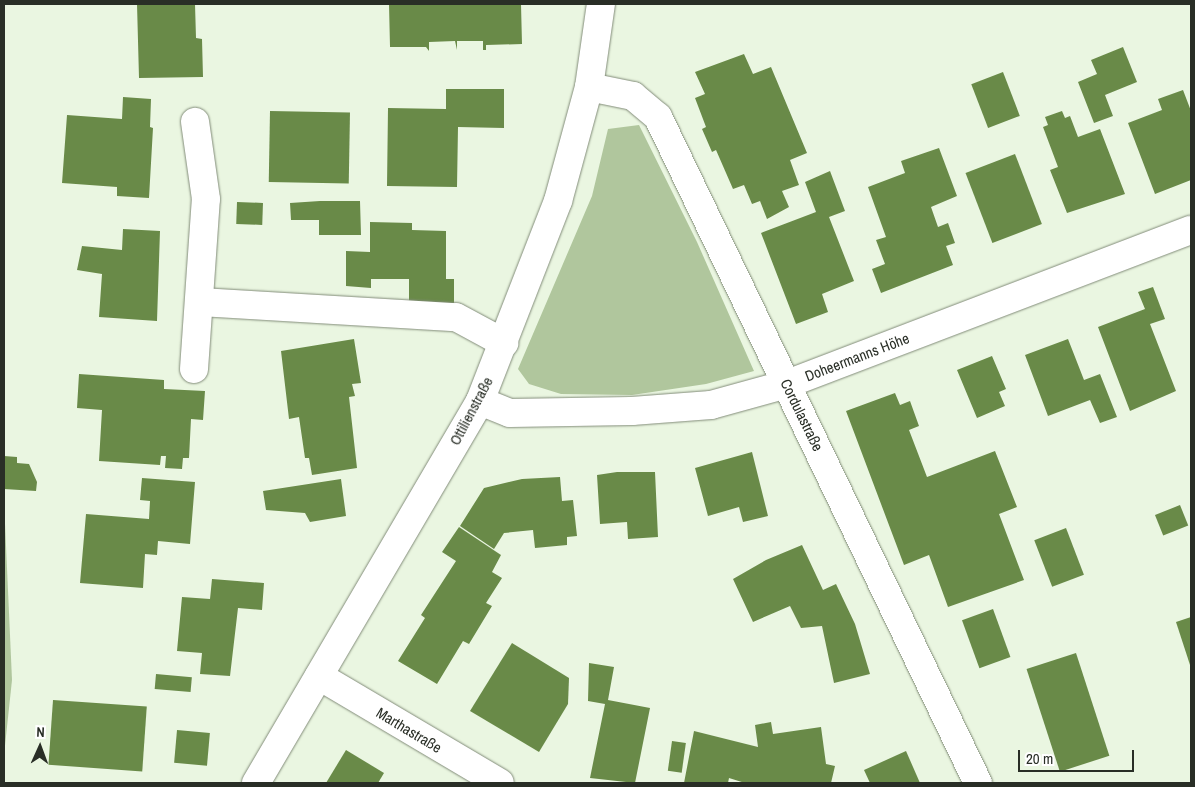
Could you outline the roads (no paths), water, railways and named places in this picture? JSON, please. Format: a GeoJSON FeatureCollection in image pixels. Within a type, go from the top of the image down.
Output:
{"type":"FeatureCollection","features":[{"type":"Feature","properties":{"kind":"street","name":"Ottilienstraße"},"geometry":{"type":"LineString","coordinates":[[256,783],[480,401],[558,201],[589,87],[600,4]]}},
{"type":"Feature","properties":{"kind":"street","name":"Cordulastraße"},"geometry":{"type":"LineString","coordinates":[[589,87],[633,96],[658,116],[978,783]]}},
{"type":"Feature","properties":{"kind":"street"},"geometry":{"type":"LineString","coordinates":[[194,369],[206,199],[195,122]]}},
{"type":"Feature","properties":{"kind":"street","name":"Doheermanns Höhe"},"geometry":{"type":"LineString","coordinates":[[480,401],[510,413],[632,412],[711,405],[787,384],[1191,230]]}},
{"type":"Feature","properties":{"kind":"street"},"geometry":{"type":"LineString","coordinates":[[200,302],[456,317],[504,342]]}},
{"type":"Feature","properties":{"kind":"street","name":"Marthastraße"},"geometry":{"type":"LineString","coordinates":[[319,676],[500,783]]}}]}
